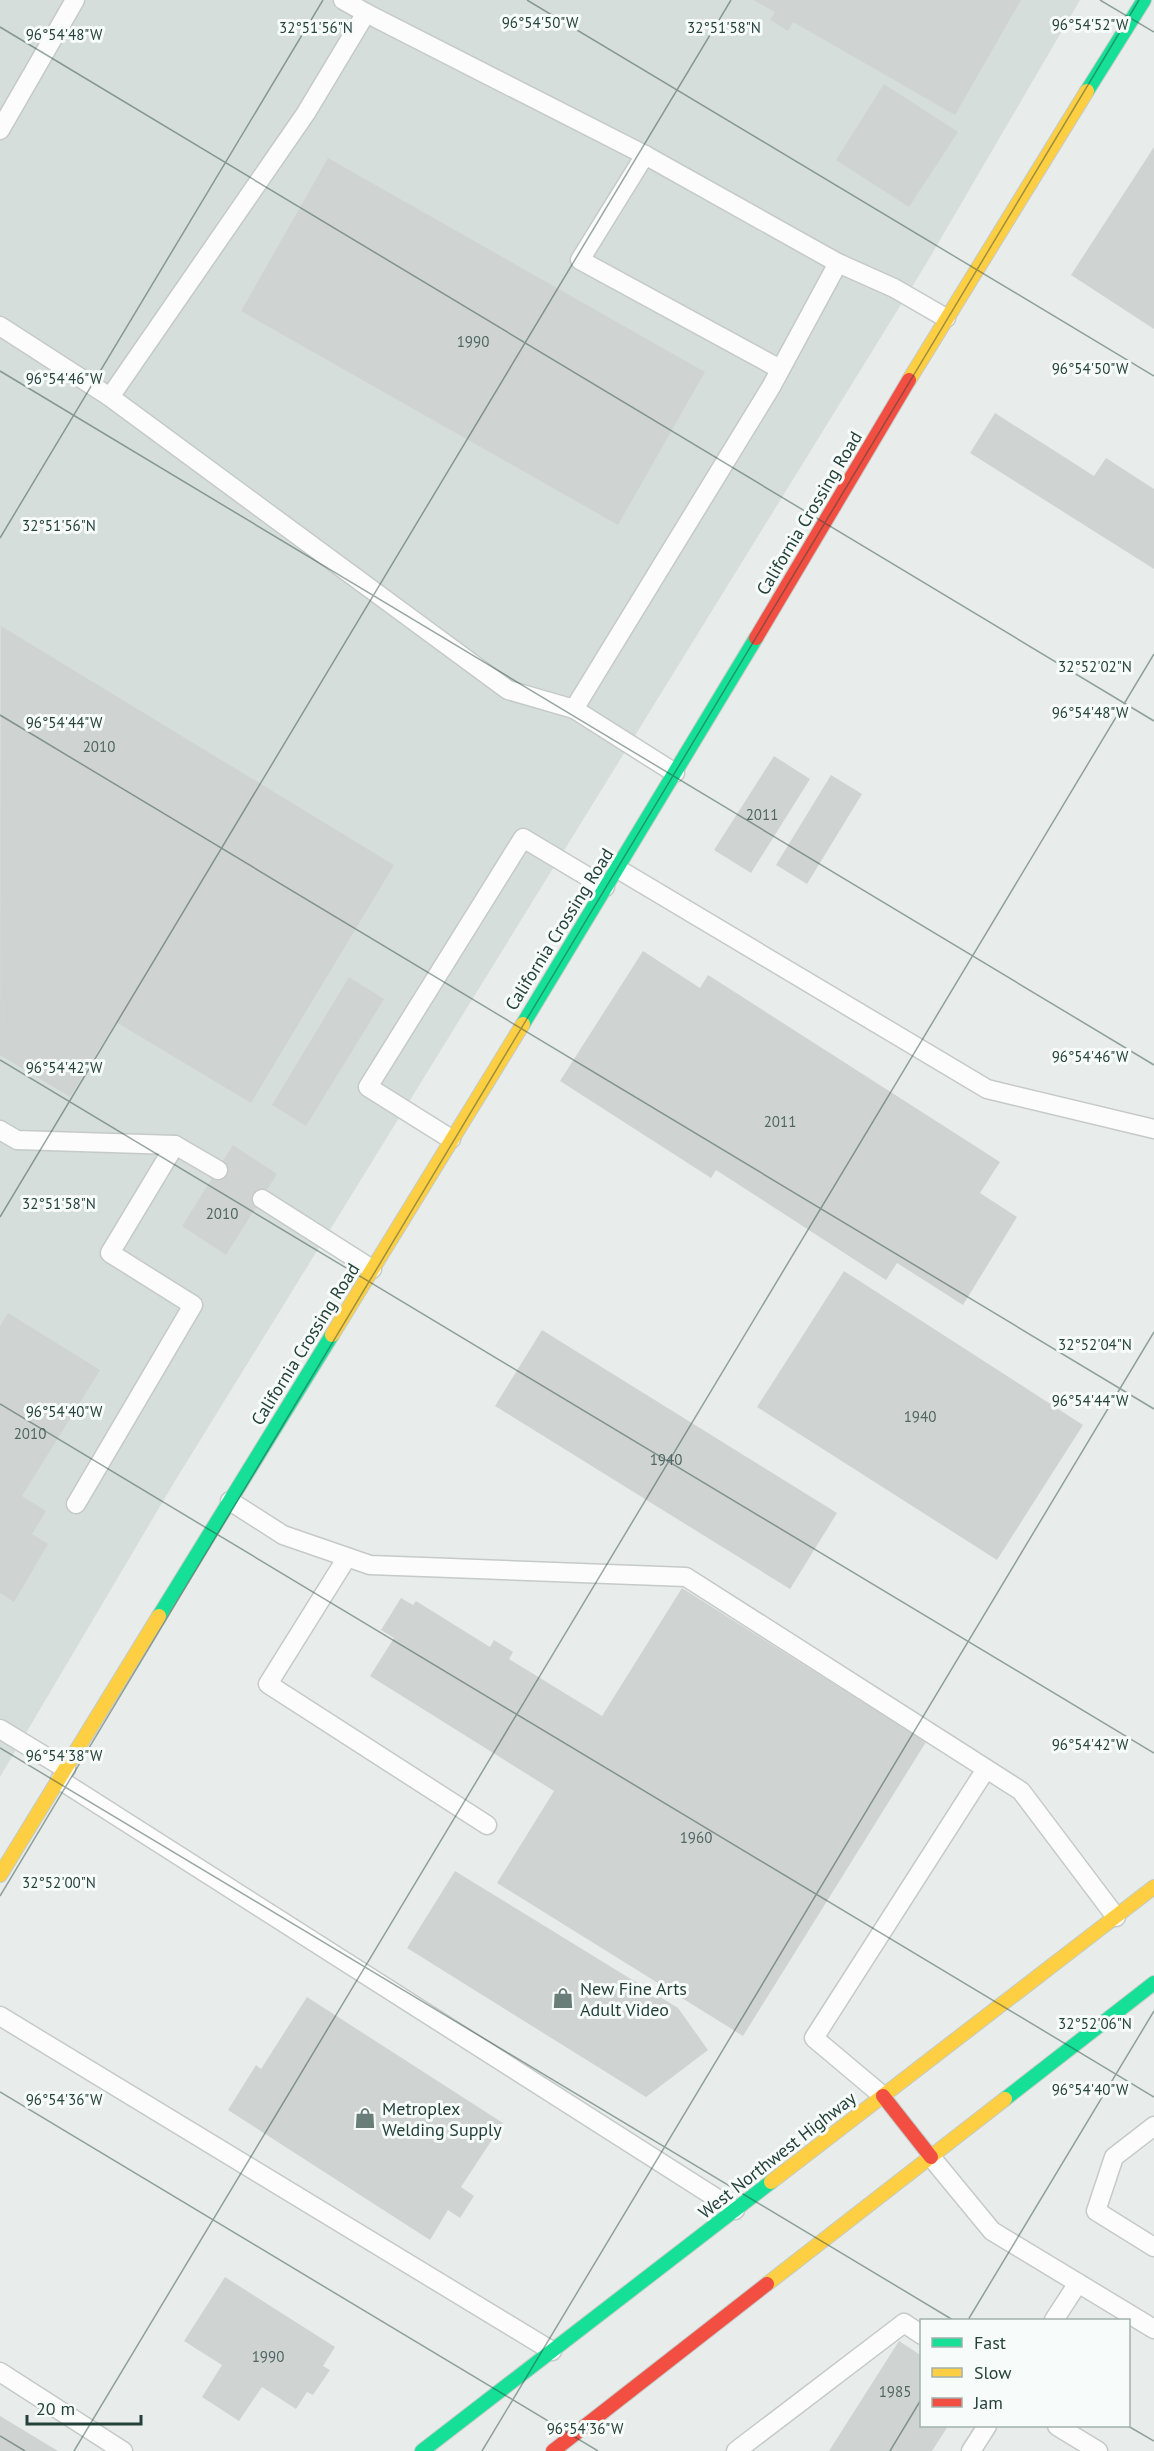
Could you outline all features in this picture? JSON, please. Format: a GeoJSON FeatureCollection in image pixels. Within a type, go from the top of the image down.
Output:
{"type":"FeatureCollection","features":[{"type":"Feature","properties":{"kind":"street","name":"California Crossing Road"},"geometry":{"type":"LineString","coordinates":[[0,1875],[618,869],[946,318],[1144,0]]}},
{"type":"Feature","properties":{"kind":"street","name":"West Northwest Highway"},"geometry":{"type":"LineString","coordinates":[[423,2451],[1154,1887]]}},
{"type":"Feature","properties":{"kind":"street"},"geometry":{"type":"LineString","coordinates":[[553,2451],[1154,1983]]}},
{"type":"Feature","properties":{"kind":"street"},"geometry":{"type":"LineString","coordinates":[[883,2096],[932,2157]]}},
{"type":"Feature","properties":{"kind":"lane"},"geometry":{"type":"LineString","coordinates":[[0,130],[75,0]]}},
{"type":"Feature","properties":{"kind":"lane"},"geometry":{"type":"LineString","coordinates":[[343,0],[645,155],[838,263],[894,288],[946,318]]}},
{"type":"Feature","properties":{"kind":"lane"},"geometry":{"type":"LineString","coordinates":[[110,397],[306,113],[366,13]]}},
{"type":"Feature","properties":{"kind":"lane"},"geometry":{"type":"LineString","coordinates":[[645,155],[580,260],[780,369]]}},
{"type":"Feature","properties":{"kind":"lane"},"geometry":{"type":"LineString","coordinates":[[574,709],[780,369],[838,263]]}},
{"type":"Feature","properties":{"kind":"lane"},"geometry":{"type":"LineString","coordinates":[[1,330],[110,397],[508,690],[574,709],[675,773]]}},
{"type":"Feature","properties":{"kind":"lane"},"geometry":{"type":"LineString","coordinates":[[451,1139],[368,1087],[523,838],[605,887]]}},
{"type":"Feature","properties":{"kind":"lane"},"geometry":{"type":"LineString","coordinates":[[618,869],[987,1089],[1154,1129]]}},
{"type":"Feature","properties":{"kind":"lane"},"geometry":{"type":"LineString","coordinates":[[0,1130],[17,1140],[175,1145],[218,1170]]}},
{"type":"Feature","properties":{"kind":"lane"},"geometry":{"type":"LineString","coordinates":[[76,1504],[193,1305],[110,1253],[175,1145]]}},
{"type":"Feature","properties":{"kind":"lane"},"geometry":{"type":"LineString","coordinates":[[262,1199],[372,1269]]}},
{"type":"Feature","properties":{"kind":"lane"},"geometry":{"type":"LineString","coordinates":[[230,1502],[283,1535],[346,1559],[370,1565],[686,1578],[1021,1791],[1116,1917]]}},
{"type":"Feature","properties":{"kind":"lane"},"geometry":{"type":"LineString","coordinates":[[346,1559],[268,1684],[487,1825]]}},
{"type":"Feature","properties":{"kind":"lane"},"geometry":{"type":"LineString","coordinates":[[0,1729],[63,1775],[735,2210]]}},
{"type":"Feature","properties":{"kind":"lane"},"geometry":{"type":"LineString","coordinates":[[883,2096],[814,2038],[986,1769]]}},
{"type":"Feature","properties":{"kind":"lane"},"geometry":{"type":"LineString","coordinates":[[0,2016],[552,2351]]}},
{"type":"Feature","properties":{"kind":"lane"},"geometry":{"type":"LineString","coordinates":[[1154,2126],[1114,2157],[1096,2211],[1154,2247]]}},
{"type":"Feature","properties":{"kind":"lane"},"geometry":{"type":"LineString","coordinates":[[932,2157],[992,2231],[1154,2329]]}},
{"type":"Feature","properties":{"kind":"lane"},"geometry":{"type":"LineString","coordinates":[[1055,2319],[1078,2283]]}},
{"type":"Feature","properties":{"kind":"lane"},"geometry":{"type":"LineString","coordinates":[[738,2450],[904,2323],[920,2335]]}},
{"type":"Feature","properties":{"kind":"lane"},"geometry":{"type":"LineString","coordinates":[[0,2373],[123,2451]]}},
{"type":"Feature","properties":{"kind":"lane"},"geometry":{"type":"LineString","coordinates":[[971,2451],[986,2427]]}},
{"type":"Feature","properties":{"kind":"lane"},"geometry":{"type":"LineString","coordinates":[[1059,2427],[1098,2451]]}},
{"type":"Feature","properties":{"kind":"shaded area"},"geometry":{"type":"Polygon","coordinates":[[[0,0],[1080,0],[926,264],[175,1481],[0,1777],[0,0]]]}},
{"type":"Feature","properties":{"kind":"building"},"geometry":{"type":"Polygon","coordinates":[[[753,0],[1021,0],[955,115],[793,22],[788,31],[770,20],[775,12],[753,0]]]}},
{"type":"Feature","properties":{"kind":"building"},"geometry":{"type":"Polygon","coordinates":[[[884,84],[958,132],[909,207],[836,160],[884,84]]]}},
{"type":"Feature","properties":{"kind":"building"},"geometry":{"type":"Polygon","coordinates":[[[1154,147],[1154,329],[1071,275],[1154,147]]]}},
{"type":"Feature","properties":{"kind":"building"},"geometry":{"type":"Polygon","coordinates":[[[328,158],[705,372],[618,525],[241,311],[328,158]]]}},
{"type":"Feature","properties":{"kind":"building"},"geometry":{"type":"Polygon","coordinates":[[[995,413],[1094,476],[1106,458],[1154,489],[1154,569],[970,453],[995,413]]]}},
{"type":"Feature","properties":{"kind":"building"},"geometry":{"type":"Polygon","coordinates":[[[1,626],[394,865],[251,1103],[116,1022],[70,1097],[0,1055],[1,626]]]}},
{"type":"Feature","properties":{"kind":"building"},"geometry":{"type":"Polygon","coordinates":[[[774,756],[810,779],[751,873],[714,850],[774,756]]]}},
{"type":"Feature","properties":{"kind":"building"},"geometry":{"type":"Polygon","coordinates":[[[831,775],[862,794],[807,884],[776,865],[831,775]]]}},
{"type":"Feature","properties":{"kind":"building"},"geometry":{"type":"Polygon","coordinates":[[[643,951],[700,988],[708,975],[1000,1162],[980,1193],[1017,1217],[963,1305],[897,1263],[886,1280],[716,1170],[711,1178],[560,1081],[643,951]]]}},
{"type":"Feature","properties":{"kind":"building"},"geometry":{"type":"Polygon","coordinates":[[[349,977],[384,999],[306,1126],[272,1105],[349,977]]]}},
{"type":"Feature","properties":{"kind":"building"},"geometry":{"type":"Polygon","coordinates":[[[233,1145],[277,1174],[226,1255],[182,1226],[233,1145]]]}},
{"type":"Feature","properties":{"kind":"building"},"geometry":{"type":"Polygon","coordinates":[[[844,1271],[1083,1425],[997,1560],[757,1407],[844,1271]]]}},
{"type":"Feature","properties":{"kind":"building"},"geometry":{"type":"Polygon","coordinates":[[[8,1313],[100,1370],[22,1496],[46,1511],[32,1534],[48,1544],[14,1602],[0,1593],[0,1326],[8,1313]]]}},
{"type":"Feature","properties":{"kind":"building"},"geometry":{"type":"Polygon","coordinates":[[[542,1330],[837,1513],[790,1589],[495,1406],[542,1330]]]}},
{"type":"Feature","properties":{"kind":"building"},"geometry":{"type":"Polygon","coordinates":[[[682,1588],[926,1742],[743,2036],[497,1883],[554,1791],[370,1676],[394,1638],[381,1630],[401,1598],[413,1605],[416,1601],[490,1647],[494,1640],[513,1652],[509,1659],[602,1716],[682,1588]]]}},
{"type":"Feature","properties":{"kind":"building"},"geometry":{"type":"Polygon","coordinates":[[[455,1871],[678,2008],[708,2050],[646,2097],[407,1948],[455,1871]]]}},
{"type":"Feature","properties":{"kind":"building"},"geometry":{"type":"Polygon","coordinates":[[[307,1997],[503,2123],[461,2187],[474,2196],[460,2218],[448,2210],[430,2240],[228,2110],[256,2065],[261,2069],[307,1997]]]}},
{"type":"Feature","properties":{"kind":"building"},"geometry":{"type":"Polygon","coordinates":[[[225,2277],[335,2347],[323,2366],[330,2370],[313,2395],[307,2392],[296,2409],[262,2387],[239,2421],[202,2397],[222,2365],[184,2341],[225,2277]]]}},
{"type":"Feature","properties":{"kind":"building"},"geometry":{"type":"Polygon","coordinates":[[[899,2341],[920,2355],[920,2427],[947,2427],[932,2451],[829,2451],[899,2341]]]}},
{"type":"Feature","properties":{"kind":"building"},"geometry":{"type":"Polygon","coordinates":[[[0,2416],[58,2451],[0,2451],[0,2416]]]}},
{"type":"Feature","properties":{"kind":"traffic: fast"},"geometry":{"type":"LineString","coordinates":[[1087,91],[1144,0]]}},
{"type":"Feature","properties":{"kind":"traffic: fast"},"geometry":{"type":"LineString","coordinates":[[523,1024],[756,638]]}},
{"type":"Feature","properties":{"kind":"traffic: fast"},"geometry":{"type":"LineString","coordinates":[[159,1616],[332,1335]]}},
{"type":"Feature","properties":{"kind":"traffic: fast"},"geometry":{"type":"LineString","coordinates":[[1005,2099],[1154,1983]]}},
{"type":"Feature","properties":{"kind":"traffic: fast"},"geometry":{"type":"LineString","coordinates":[[422,2451],[771,2182]]}},
{"type":"Feature","properties":{"kind":"traffic: slow"},"geometry":{"type":"LineString","coordinates":[[909,380],[1087,91]]}},
{"type":"Feature","properties":{"kind":"traffic: slow"},"geometry":{"type":"LineString","coordinates":[[332,1335],[523,1024]]}},
{"type":"Feature","properties":{"kind":"traffic: slow"},"geometry":{"type":"LineString","coordinates":[[0,1875],[159,1616]]}},
{"type":"Feature","properties":{"kind":"traffic: slow"},"geometry":{"type":"LineString","coordinates":[[771,2182],[1154,1887]]}},
{"type":"Feature","properties":{"kind":"traffic: slow"},"geometry":{"type":"LineString","coordinates":[[767,2284],[1005,2099]]}},
{"type":"Feature","properties":{"kind":"traffic: jam"},"geometry":{"type":"LineString","coordinates":[[756,638],[909,380]]}},
{"type":"Feature","properties":{"kind":"traffic: jam"},"geometry":{"type":"LineString","coordinates":[[883,2096],[931,2157]]}},
{"type":"Feature","properties":{"kind":"traffic: jam"},"geometry":{"type":"LineString","coordinates":[[553,2451],[767,2284]]}},
{"type":"Feature","properties":{"kind":"place","name":"New Fine Arts Adult Video"},"geometry":{"type":"Point","coordinates":[563,1998]}},
{"type":"Feature","properties":{"kind":"place","name":"Metroplex Welding Supply"},"geometry":{"type":"Point","coordinates":[365,2118]}}]}
